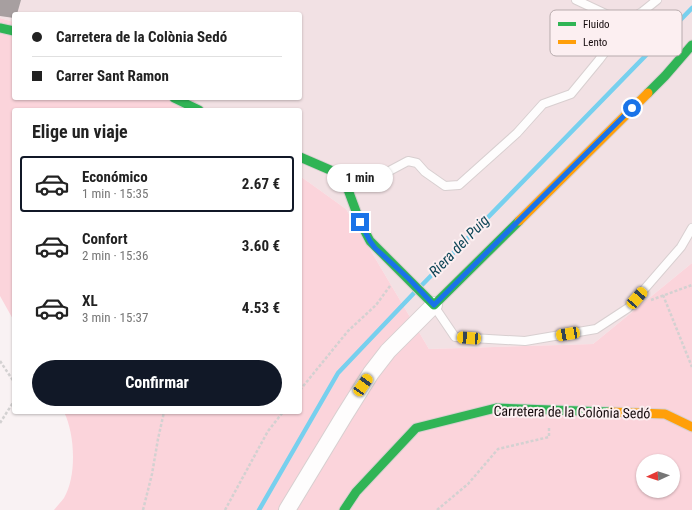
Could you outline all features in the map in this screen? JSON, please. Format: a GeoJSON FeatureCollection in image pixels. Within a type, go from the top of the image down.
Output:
{"type":"FeatureCollection","features":[{"type":"Feature","properties":{"kind":"street"},"geometry":{"type":"LineString","coordinates":[[0,28],[12,31]]}},
{"type":"Feature","properties":{"kind":"street"},"geometry":{"type":"LineString","coordinates":[[287,510],[371,373],[429,301],[665,76],[692,45]]}},
{"type":"Feature","properties":{"kind":"street"},"geometry":{"type":"LineString","coordinates":[[178,100],[195,108]]}},
{"type":"Feature","properties":{"kind":"street"},"geometry":{"type":"LineString","coordinates":[[302,158],[337,173],[340,176],[347,187],[360,222],[370,241],[382,255],[411,281],[429,301]]}},
{"type":"Feature","properties":{"kind":"street","name":"Carretera de la Colònia Sedó"},"geometry":{"type":"LineString","coordinates":[[344,510],[356,492],[416,428],[496,408],[665,414],[692,427]]}},
{"type":"Feature","properties":{"kind":"lane"},"geometry":{"type":"LineString","coordinates":[[576,0],[597,10]]}},
{"type":"Feature","properties":{"kind":"lane"},"geometry":{"type":"LineString","coordinates":[[644,10],[657,0]]}},
{"type":"Feature","properties":{"kind":"lane"},"geometry":{"type":"LineString","coordinates":[[378,176],[408,161],[417,163],[425,172],[445,186],[458,185],[518,133],[543,104],[571,94],[602,56]]}},
{"type":"Feature","properties":{"kind":"lane"},"geometry":{"type":"LineString","coordinates":[[429,301],[455,337],[525,342],[596,329],[628,308],[681,247],[692,228]]}},
{"type":"Feature","properties":{"kind":"path"},"geometry":{"type":"LineString","coordinates":[[302,388],[348,331],[376,305],[390,286],[399,270]]}},
{"type":"Feature","properties":{"kind":"path"},"geometry":{"type":"LineString","coordinates":[[628,308],[692,284]]}},
{"type":"Feature","properties":{"kind":"path"},"geometry":{"type":"LineString","coordinates":[[663,295],[692,367]]}},
{"type":"Feature","properties":{"kind":"path"},"geometry":{"type":"LineString","coordinates":[[0,361],[12,379]]}},
{"type":"Feature","properties":{"kind":"path"},"geometry":{"type":"LineString","coordinates":[[0,423],[12,404]]}},
{"type":"Feature","properties":{"kind":"path"},"geometry":{"type":"LineString","coordinates":[[437,510],[468,484],[498,449],[549,437],[550,410]]}},
{"type":"Feature","properties":{"kind":"path"},"geometry":{"type":"LineString","coordinates":[[143,510],[152,474],[164,414]]}},
{"type":"Feature","properties":{"kind":"path"},"geometry":{"type":"LineString","coordinates":[[225,510],[268,432],[282,414]]}},
{"type":"Feature","properties":{"kind":"shaded area"},"geometry":{"type":"Polygon","coordinates":[[[0,0],[692,0],[692,263],[593,344],[429,349],[346,209],[302,177],[302,108],[205,108],[194,100],[302,100],[302,12],[12,12],[12,21],[0,18],[0,0]]]}},
{"type":"Feature","properties":{"kind":"shaded area"},"geometry":{"type":"Polygon","coordinates":[[[0,18],[12,21],[12,100],[194,100],[205,108],[12,108],[12,317],[0,296],[0,18]]]}},
{"type":"Feature","properties":{"kind":"shaded area"},"geometry":{"type":"Polygon","coordinates":[[[302,177],[346,209],[429,349],[593,344],[692,263],[692,510],[54,510],[64,498],[71,478],[73,455],[70,432],[65,414],[302,414],[302,177]]]}},
{"type":"Feature","properties":{"kind":"building"},"geometry":{"type":"Polygon","coordinates":[[[0,0],[21,0],[18,12],[12,12],[12,18],[0,16],[0,0]]]}},
{"type":"Feature","properties":{"kind":"waterway","name":"Riera del Puig"},"geometry":{"type":"LineString","coordinates":[[682,18],[692,8]]}},
{"type":"Feature","properties":{"kind":"waterway","name":"Riera del Puig"},"geometry":{"type":"LineString","coordinates":[[422,285],[645,56]]}},
{"type":"Feature","properties":{"kind":"waterway","name":"Riera del Puig"},"geometry":{"type":"LineString","coordinates":[[259,510],[338,373],[414,293]]}},
{"type":"Feature","properties":{"kind":"traffic: fast"},"geometry":{"type":"LineString","coordinates":[[0,28],[12,31]]}},
{"type":"Feature","properties":{"kind":"traffic: fast"},"geometry":{"type":"LineString","coordinates":[[648,93],[692,45]]}},
{"type":"Feature","properties":{"kind":"traffic: fast"},"geometry":{"type":"LineString","coordinates":[[178,100],[195,108]]}},
{"type":"Feature","properties":{"kind":"traffic: fast"},"geometry":{"type":"LineString","coordinates":[[302,158],[337,173],[347,187],[360,222],[370,241],[434,305],[519,221]]}},
{"type":"Feature","properties":{"kind":"traffic: fast"},"geometry":{"type":"LineString","coordinates":[[344,510],[356,492],[416,428],[496,408],[610,412]]}},
{"type":"Feature","properties":{"kind":"traffic: slow"},"geometry":{"type":"LineString","coordinates":[[519,221],[648,93]]}},
{"type":"Feature","properties":{"kind":"traffic: slow"},"geometry":{"type":"LineString","coordinates":[[610,412],[665,414],[692,427]]}},
{"type":"Feature","properties":{"kind":"route"},"geometry":{"type":"LineString","coordinates":[[360,222],[375,248],[408,278],[434,305],[632,108]]}}]}
